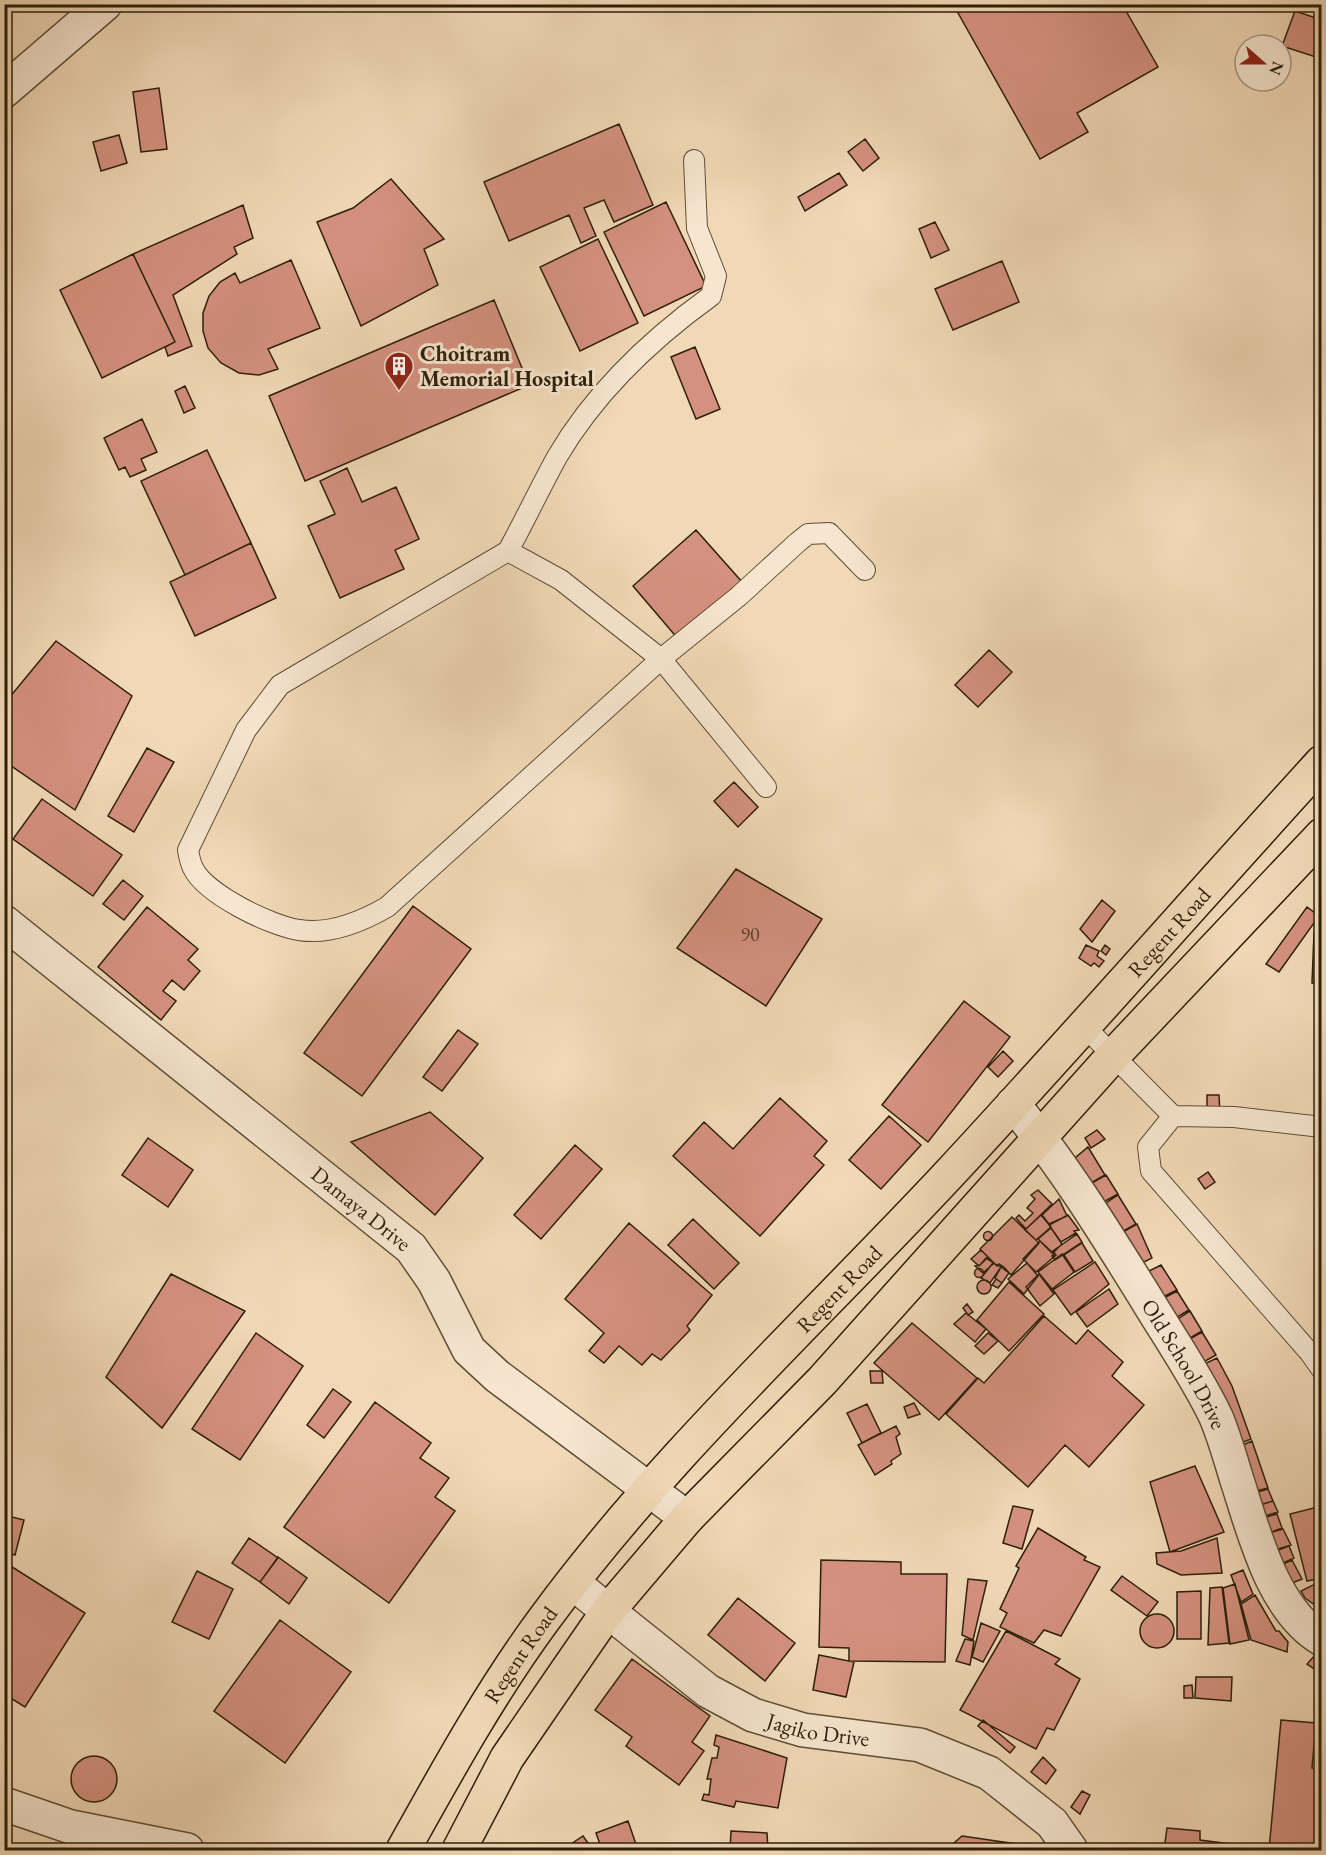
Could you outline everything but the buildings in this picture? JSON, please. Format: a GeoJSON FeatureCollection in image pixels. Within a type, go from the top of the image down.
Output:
{"type":"FeatureCollection","features":[{"type":"Feature","properties":{"kind":"main road","name":"Regent Road"},"geometry":{"type":"LineString","coordinates":[[403,1851],[469,1730],[545,1618],[650,1488],[1013,1104],[1322,762]]}},
{"type":"Feature","properties":{"kind":"main road","name":"Regent Road"},"geometry":{"type":"LineString","coordinates":[[459,1851],[507,1758],[608,1611],[687,1518],[822,1381],[1112,1057],[1322,835]]}},
{"type":"Feature","properties":{"kind":"street"},"geometry":{"type":"LineString","coordinates":[[4,91],[105,4]]}},
{"type":"Feature","properties":{"kind":"street","name":"Damaya Drive"},"geometry":{"type":"LineString","coordinates":[[4,922],[411,1248],[434,1281],[470,1350],[497,1376],[650,1488],[687,1518]]}},
{"type":"Feature","properties":{"kind":"street","name":"Old School Drive"},"geometry":{"type":"LineString","coordinates":[[1013,1104],[1040,1137],[1112,1244],[1206,1399],[1216,1418],[1255,1541],[1276,1583],[1304,1628],[1322,1639]]}},
{"type":"Feature","properties":{"kind":"street","name":"Jagiko Drive"},"geometry":{"type":"LineString","coordinates":[[573,1583],[708,1691],[753,1715],[803,1730],[920,1745],[989,1773],[1052,1823],[1071,1851]]}},
{"type":"Feature","properties":{"kind":"street"},"geometry":{"type":"LineString","coordinates":[[5,1805],[71,1827],[187,1851]]}},
{"type":"Feature","properties":{"kind":"lane"},"geometry":{"type":"LineString","coordinates":[[694,160],[697,228],[716,276],[711,296],[673,323],[633,360],[602,394],[558,457],[508,551],[280,685],[246,730],[188,850],[194,869],[215,892],[269,920],[299,930],[331,929],[363,921],[387,907],[416,882],[661,659],[739,596],[808,534],[829,533],[865,570]]}},
{"type":"Feature","properties":{"kind":"lane"},"geometry":{"type":"LineString","coordinates":[[508,551],[561,580],[661,659],[766,787]]}},
{"type":"Feature","properties":{"kind":"lane"},"geometry":{"type":"LineString","coordinates":[[1083,1025],[1112,1057],[1173,1116],[1234,1118],[1322,1127]]}},
{"type":"Feature","properties":{"kind":"lane"},"geometry":{"type":"LineString","coordinates":[[1173,1116],[1148,1147],[1151,1171],[1310,1353],[1322,1370]]}},
{"type":"Feature","properties":{"kind":"place","name":"Choitram Memorial Hospital"},"geometry":{"type":"Point","coordinates":[399,392]}}]}
